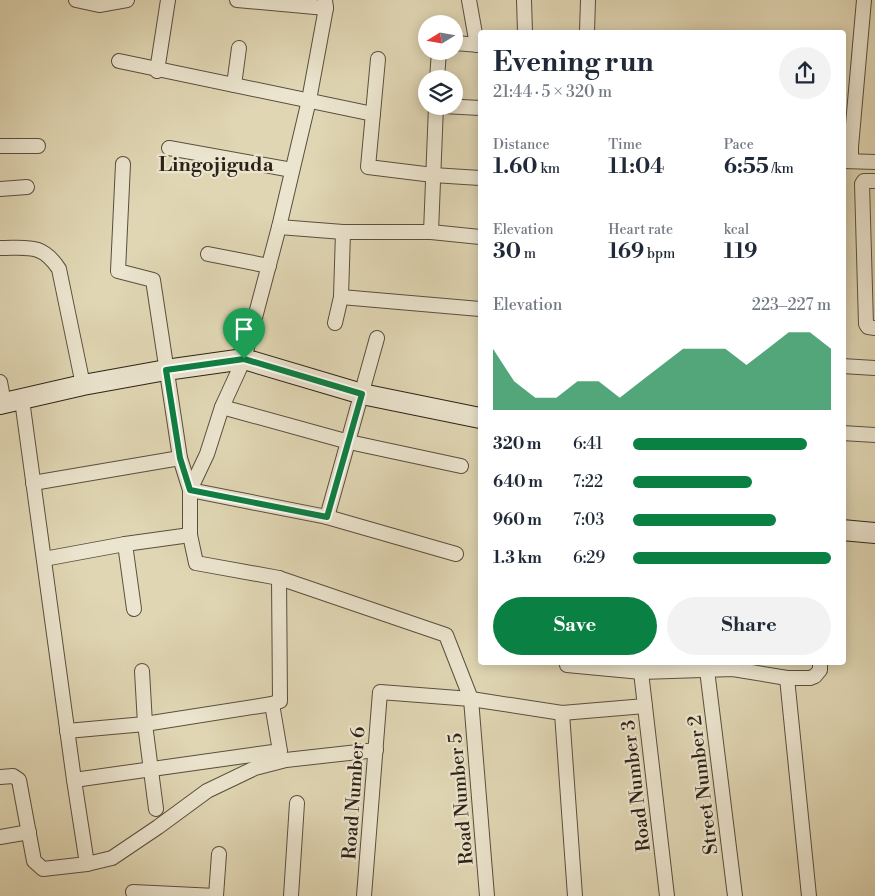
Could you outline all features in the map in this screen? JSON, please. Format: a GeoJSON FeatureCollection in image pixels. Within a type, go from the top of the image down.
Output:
{"type":"FeatureCollection","features":[{"type":"Feature","properties":{"kind":"street"},"geometry":{"type":"LineString","coordinates":[[76,0],[99,5],[127,0]]}},
{"type":"Feature","properties":{"kind":"street"},"geometry":{"type":"LineString","coordinates":[[157,70],[168,0]]}},
{"type":"Feature","properties":{"kind":"street"},"geometry":{"type":"LineString","coordinates":[[190,490],[207,454],[222,406],[244,359],[279,227],[309,100],[325,4],[237,0]]}},
{"type":"Feature","properties":{"kind":"street"},"geometry":{"type":"LineString","coordinates":[[469,0],[478,40]]}},
{"type":"Feature","properties":{"kind":"street"},"geometry":{"type":"LineString","coordinates":[[524,0],[525,30]]}},
{"type":"Feature","properties":{"kind":"street"},"geometry":{"type":"LineString","coordinates":[[587,30],[588,0]]}},
{"type":"Feature","properties":{"kind":"street"},"geometry":{"type":"LineString","coordinates":[[864,0],[851,147],[847,161],[875,162]]}},
{"type":"Feature","properties":{"kind":"street"},"geometry":{"type":"LineString","coordinates":[[463,44],[478,45]]}},
{"type":"Feature","properties":{"kind":"street"},"geometry":{"type":"LineString","coordinates":[[234,85],[239,48]]}},
{"type":"Feature","properties":{"kind":"street"},"geometry":{"type":"LineString","coordinates":[[378,59],[368,167],[433,175],[478,178]]}},
{"type":"Feature","properties":{"kind":"street"},"geometry":{"type":"LineString","coordinates":[[119,62],[372,114]]}},
{"type":"Feature","properties":{"kind":"street"},"geometry":{"type":"LineString","coordinates":[[463,107],[478,108]]}},
{"type":"Feature","properties":{"kind":"street"},"geometry":{"type":"LineString","coordinates":[[431,232],[436,115]]}},
{"type":"Feature","properties":{"kind":"street"},"geometry":{"type":"LineString","coordinates":[[0,146],[38,146]]}},
{"type":"Feature","properties":{"kind":"street"},"geometry":{"type":"LineString","coordinates":[[169,148],[292,170]]}},
{"type":"Feature","properties":{"kind":"street"},"geometry":{"type":"LineString","coordinates":[[44,559],[125,544],[190,535],[190,490],[180,458],[153,280],[118,271],[123,164]]}},
{"type":"Feature","properties":{"kind":"street"},"geometry":{"type":"LineString","coordinates":[[875,181],[864,181],[862,184],[866,324],[868,327],[875,328]]}},
{"type":"Feature","properties":{"kind":"street"},"geometry":{"type":"LineString","coordinates":[[0,188],[27,187]]}},
{"type":"Feature","properties":{"kind":"street"},"geometry":{"type":"LineString","coordinates":[[279,227],[343,232],[431,232],[478,237]]}},
{"type":"Feature","properties":{"kind":"street"},"geometry":{"type":"LineString","coordinates":[[335,323],[341,297],[343,232]]}},
{"type":"Feature","properties":{"kind":"street"},"geometry":{"type":"LineString","coordinates":[[0,248],[36,248],[54,261],[59,269],[83,385]]}},
{"type":"Feature","properties":{"kind":"street"},"geometry":{"type":"LineString","coordinates":[[208,254],[269,266]]}},
{"type":"Feature","properties":{"kind":"street"},"geometry":{"type":"LineString","coordinates":[[341,297],[478,309]]}},
{"type":"Feature","properties":{"kind":"street"},"geometry":{"type":"LineString","coordinates":[[327,517],[377,338]]}},
{"type":"Feature","properties":{"kind":"street"},"geometry":{"type":"LineString","coordinates":[[9,403],[83,385],[166,370],[244,359],[362,394],[478,418]]}},
{"type":"Feature","properties":{"kind":"street"},"geometry":{"type":"LineString","coordinates":[[846,366],[875,368]]}},
{"type":"Feature","properties":{"kind":"street"},"geometry":{"type":"LineString","coordinates":[[0,382],[9,403],[34,483],[87,864]]}},
{"type":"Feature","properties":{"kind":"street"},"geometry":{"type":"LineString","coordinates":[[222,406],[349,442],[461,466]]}},
{"type":"Feature","properties":{"kind":"street"},"geometry":{"type":"LineString","coordinates":[[846,433],[875,434]]}},
{"type":"Feature","properties":{"kind":"street"},"geometry":{"type":"LineString","coordinates":[[34,483],[180,458]]}},
{"type":"Feature","properties":{"kind":"street"},"geometry":{"type":"LineString","coordinates":[[190,490],[327,517],[456,554]]}},
{"type":"Feature","properties":{"kind":"street"},"geometry":{"type":"LineString","coordinates":[[846,518],[875,519]]}},
{"type":"Feature","properties":{"kind":"street"},"geometry":{"type":"LineString","coordinates":[[846,530],[875,533]]}},
{"type":"Feature","properties":{"kind":"street","name":"Road Number 5"},"geometry":{"type":"LineString","coordinates":[[190,535],[196,563],[279,578],[446,635],[471,699],[487,896]]}},
{"type":"Feature","properties":{"kind":"street"},"geometry":{"type":"LineString","coordinates":[[125,544],[134,609]]}},
{"type":"Feature","properties":{"kind":"street"},"geometry":{"type":"LineString","coordinates":[[67,731],[145,724],[272,704],[280,701],[279,578]]}},
{"type":"Feature","properties":{"kind":"street"},"geometry":{"type":"LineString","coordinates":[[567,665],[641,672],[658,667],[707,670],[733,668],[787,678],[810,678],[815,676],[820,670],[820,665]]}},
{"type":"Feature","properties":{"kind":"street","name":"Street Number 2"},"geometry":{"type":"LineString","coordinates":[[707,670],[735,896]]}},
{"type":"Feature","properties":{"kind":"street"},"geometry":{"type":"LineString","coordinates":[[142,671],[145,724],[156,809]]}},
{"type":"Feature","properties":{"kind":"street","name":"Road Number 3"},"geometry":{"type":"LineString","coordinates":[[641,672],[667,896]]}},
{"type":"Feature","properties":{"kind":"street"},"geometry":{"type":"LineString","coordinates":[[787,678],[809,896]]}},
{"type":"Feature","properties":{"kind":"street","name":"Road Number 6"},"geometry":{"type":"LineString","coordinates":[[364,896],[380,692],[471,699]]}},
{"type":"Feature","properties":{"kind":"street"},"geometry":{"type":"LineString","coordinates":[[471,699],[562,713],[645,706]]}},
{"type":"Feature","properties":{"kind":"street"},"geometry":{"type":"LineString","coordinates":[[74,780],[280,751],[272,704]]}},
{"type":"Feature","properties":{"kind":"street"},"geometry":{"type":"LineString","coordinates":[[562,713],[575,896]]}},
{"type":"Feature","properties":{"kind":"street"},"geometry":{"type":"LineString","coordinates":[[0,777],[14,776],[19,780],[34,861],[43,869],[87,864],[112,858],[207,791],[255,768],[286,760],[376,750]]}},
{"type":"Feature","properties":{"kind":"street"},"geometry":{"type":"LineString","coordinates":[[291,896],[297,803]]}},
{"type":"Feature","properties":{"kind":"street"},"geometry":{"type":"LineString","coordinates":[[0,837],[29,832]]}},
{"type":"Feature","properties":{"kind":"street"},"geometry":{"type":"LineString","coordinates":[[133,892],[216,896],[219,854]]}},
{"type":"Feature","properties":{"kind":"district","name":"Lingojiguda"},"geometry":{"type":"Point","coordinates":[216,164]}},
{"type":"Feature","properties":{"kind":"route"},"geometry":{"type":"LineString","coordinates":[[244,359],[362,394],[327,517],[190,490],[180,458],[166,370],[244,359]]}}]}
